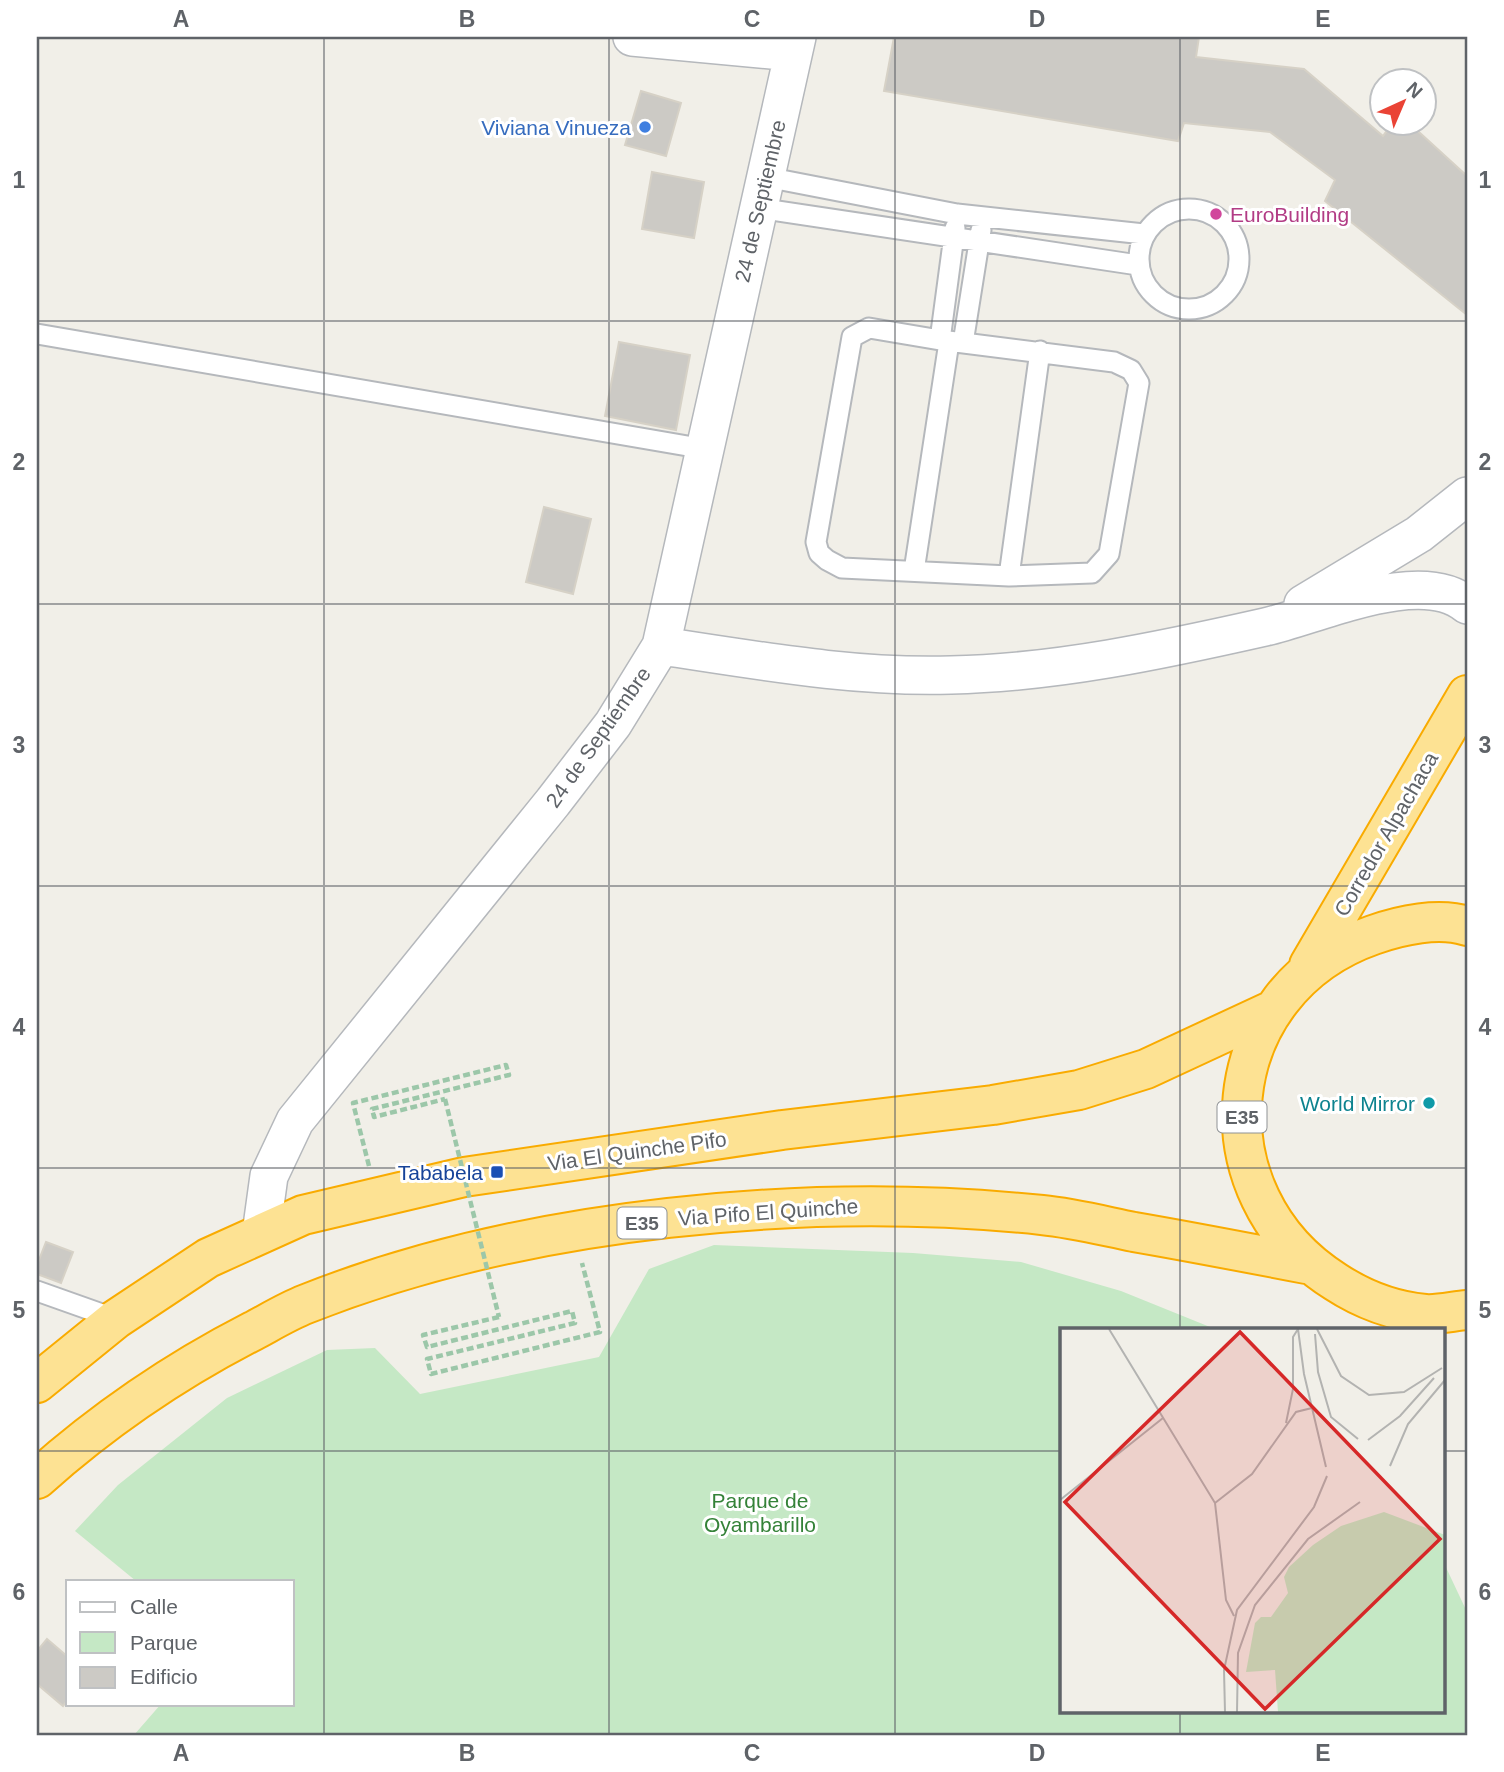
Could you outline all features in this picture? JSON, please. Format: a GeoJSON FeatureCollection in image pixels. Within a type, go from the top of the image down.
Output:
{"type":"FeatureCollection","features":[{"type":"Feature","properties":{"kind":"highway","name":"Corredor Alpachaca"},"geometry":{"type":"LineString","coordinates":[[1304,973],[1467,695]]}},
{"type":"Feature","properties":{"kind":"highway","name":"E35"},"geometry":{"type":"LineString","coordinates":[[1467,926],[1401,925],[1344,945],[1304,973],[1273,1010],[1251,1053],[1241,1109],[1247,1167],[1270,1220],[1306,1264],[1361,1299],[1425,1314],[1467,1310]]}},
{"type":"Feature","properties":{"kind":"highway","name":"Via El Quinche Pifo"},"geometry":{"type":"LineString","coordinates":[[37,1383],[116,1319],[208,1258],[303,1215],[464,1177],[782,1130],[993,1105],[1079,1090],[1146,1069],[1273,1010]]}},
{"type":"Feature","properties":{"kind":"highway","name":"Via Pifo El Quinche"},"geometry":{"type":"LineString","coordinates":[[37,1479],[123,1410],[199,1359],[305,1304],[405,1271],[504,1244],[678,1217],[822,1207],[919,1205],[1045,1215],[1306,1264]]}},
{"type":"Feature","properties":{"kind":"street"},"geometry":{"type":"LineString","coordinates":[[632,37],[795,44]]}},
{"type":"Feature","properties":{"kind":"street","name":"24 de Septiembre"},"geometry":{"type":"LineString","coordinates":[[261,1234],[269,1176],[295,1121],[553,802],[613,724],[661,646],[795,44]]}},
{"type":"Feature","properties":{"kind":"street"},"geometry":{"type":"LineString","coordinates":[[1266,627],[1419,534],[1467,496]]}},
{"type":"Feature","properties":{"kind":"street"},"geometry":{"type":"LineString","coordinates":[[661,646],[806,668],[950,676],[1049,667],[1266,627],[1408,588],[1447,592],[1467,605]]}},
{"type":"Feature","properties":{"kind":"lane"},"geometry":{"type":"LineString","coordinates":[[762,193],[1144,234]]}},
{"type":"Feature","properties":{"kind":"lane"},"geometry":{"type":"LineString","coordinates":[[762,193],[953,240],[1139,265]]}},
{"type":"Feature","properties":{"kind":"lane"},"geometry":{"type":"LineString","coordinates":[[1182,208],[1198,209],[1226,223],[1237,244],[1239,268],[1234,283],[1225,295],[1212,304],[1196,309],[1165,304],[1143,281],[1139,265],[1144,234],[1166,213],[1182,208]]}},
{"type":"Feature","properties":{"kind":"lane"},"geometry":{"type":"LineString","coordinates":[[951,342],[953,240],[957,214]]}},
{"type":"Feature","properties":{"kind":"lane"},"geometry":{"type":"LineString","coordinates":[[914,571],[951,342],[979,242],[983,217]]}},
{"type":"Feature","properties":{"kind":"lane"},"geometry":{"type":"LineString","coordinates":[[869,328],[951,342],[1040,351],[1114,362],[1131,370],[1139,383],[1110,554],[1103,564],[1092,573],[1009,576],[842,568],[819,553],[816,542],[852,337],[869,328]]}},
{"type":"Feature","properties":{"kind":"lane"},"geometry":{"type":"LineString","coordinates":[[37,334],[705,449]]}},
{"type":"Feature","properties":{"kind":"lane"},"geometry":{"type":"LineString","coordinates":[[1009,576],[1040,351]]}},
{"type":"Feature","properties":{"kind":"lane"},"geometry":{"type":"LineString","coordinates":[[37,1291],[116,1319]]}},
{"type":"Feature","properties":{"kind":"path"},"geometry":{"type":"LineString","coordinates":[[377,1198],[354,1102],[506,1065],[509,1075],[372,1109],[374,1117],[444,1099],[499,1317],[424,1335],[427,1347],[572,1311],[575,1324],[427,1359],[431,1374],[600,1332],[575,1233]]}},
{"type":"Feature","properties":{"kind":"green space","name":"Parque de Oyambarillo"},"geometry":{"type":"Polygon","coordinates":[[[714,1245],[913,1253],[1021,1262],[1121,1291],[1213,1328],[1060,1328],[1060,1712],[1444,1712],[1444,1563],[1467,1612],[1467,1735],[134,1735],[159,1706],[294,1706],[294,1580],[135,1580],[75,1531],[118,1485],[227,1398],[327,1350],[375,1348],[420,1394],[599,1357],[649,1269],[714,1245]]]}},
{"type":"Feature","properties":{"kind":"building","name":"EuroBuilding"},"geometry":{"type":"Polygon","coordinates":[[[894,37],[1199,37],[1196,57],[1304,69],[1368,123],[1368,136],[1423,136],[1467,176],[1467,315],[1325,201],[1335,180],[1270,132],[1184,123],[1178,141],[884,91],[894,37]]]}},
{"type":"Feature","properties":{"kind":"building"},"geometry":{"type":"Polygon","coordinates":[[[641,91],[681,103],[666,156],[625,145],[641,91]]]}},
{"type":"Feature","properties":{"kind":"building"},"geometry":{"type":"Polygon","coordinates":[[[652,172],[704,182],[694,238],[642,229],[652,172]]]}},
{"type":"Feature","properties":{"kind":"building"},"geometry":{"type":"Polygon","coordinates":[[[619,342],[690,355],[676,430],[605,416],[619,342]]]}},
{"type":"Feature","properties":{"kind":"building"},"geometry":{"type":"Polygon","coordinates":[[[544,507],[591,519],[573,594],[526,582],[544,507]]]}},
{"type":"Feature","properties":{"kind":"building"},"geometry":{"type":"Polygon","coordinates":[[[46,1242],[73,1252],[61,1283],[37,1274],[37,1265],[46,1242]]]}},
{"type":"Feature","properties":{"kind":"building"},"geometry":{"type":"Polygon","coordinates":[[[47,1639],[66,1655],[66,1702],[63,1706],[37,1684],[37,1651],[47,1639]]]}},
{"type":"Feature","properties":{"kind":"place","name":"Viviana Vinueza"},"geometry":{"type":"Point","coordinates":[645,127]}},
{"type":"Feature","properties":{"kind":"place","name":"EuroBuilding"},"geometry":{"type":"Point","coordinates":[1216,214]}},
{"type":"Feature","properties":{"kind":"place","name":"World Mirror"},"geometry":{"type":"Point","coordinates":[1429,1103]}},
{"type":"Feature","properties":{"kind":"place","name":"Tababela"},"geometry":{"type":"Point","coordinates":[497,1172]}}]}
